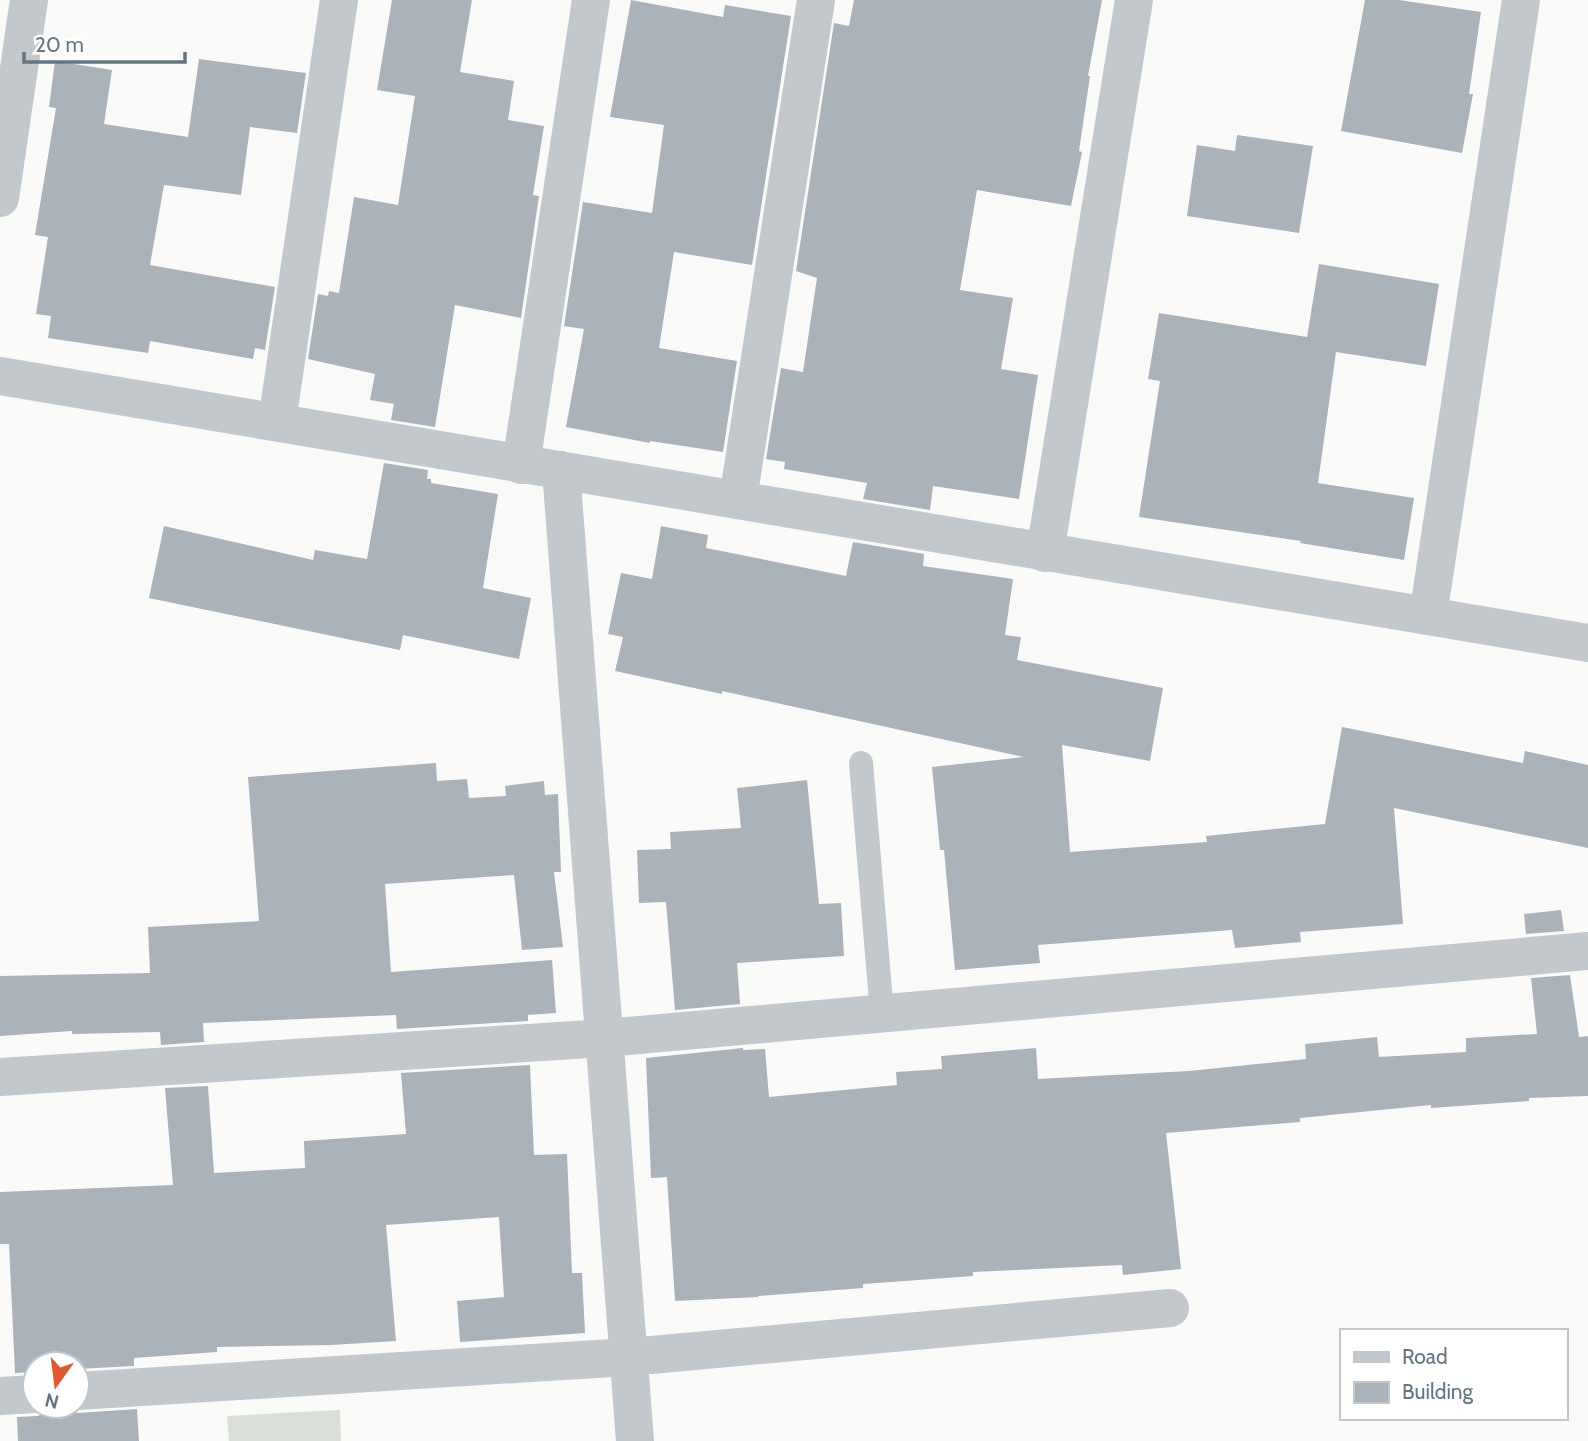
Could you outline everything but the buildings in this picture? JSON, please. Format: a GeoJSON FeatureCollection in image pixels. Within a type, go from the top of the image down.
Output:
{"type":"FeatureCollection","features":[{"type":"Feature","properties":{"kind":"street"},"geometry":{"type":"LineString","coordinates":[[0,198],[29,0]]}},
{"type":"Feature","properties":{"kind":"street"},"geometry":{"type":"LineString","coordinates":[[277,422],[339,0]]}},
{"type":"Feature","properties":{"kind":"street"},"geometry":{"type":"LineString","coordinates":[[521,465],[591,0]]}},
{"type":"Feature","properties":{"kind":"street"},"geometry":{"type":"LineString","coordinates":[[738,499],[816,0]]}},
{"type":"Feature","properties":{"kind":"street"},"geometry":{"type":"LineString","coordinates":[[1045,553],[1134,0]]}},
{"type":"Feature","properties":{"kind":"street"},"geometry":{"type":"LineString","coordinates":[[1428,616],[1521,0]]}},
{"type":"Feature","properties":{"kind":"street"},"geometry":{"type":"LineString","coordinates":[[0,376],[1588,643]]}},
{"type":"Feature","properties":{"kind":"street"},"geometry":{"type":"LineString","coordinates":[[561,470],[635,1441]]}},
{"type":"Feature","properties":{"kind":"street"},"geometry":{"type":"LineString","coordinates":[[0,1077],[605,1038],[1588,951]]}},
{"type":"Feature","properties":{"kind":"street"},"geometry":{"type":"LineString","coordinates":[[91,1390],[629,1357],[1170,1308]]}},
{"type":"Feature","properties":{"kind":"street"},"geometry":{"type":"LineString","coordinates":[[0,1396],[21,1395]]}},
{"type":"Feature","properties":{"kind":"lane"},"geometry":{"type":"LineString","coordinates":[[861,763],[882,1014]]}},
{"type":"Feature","properties":{"kind":"shaded area"},"geometry":{"type":"Polygon","coordinates":[[[340,1410],[341,1441],[229,1441],[227,1416],[340,1410]]]}}]}
